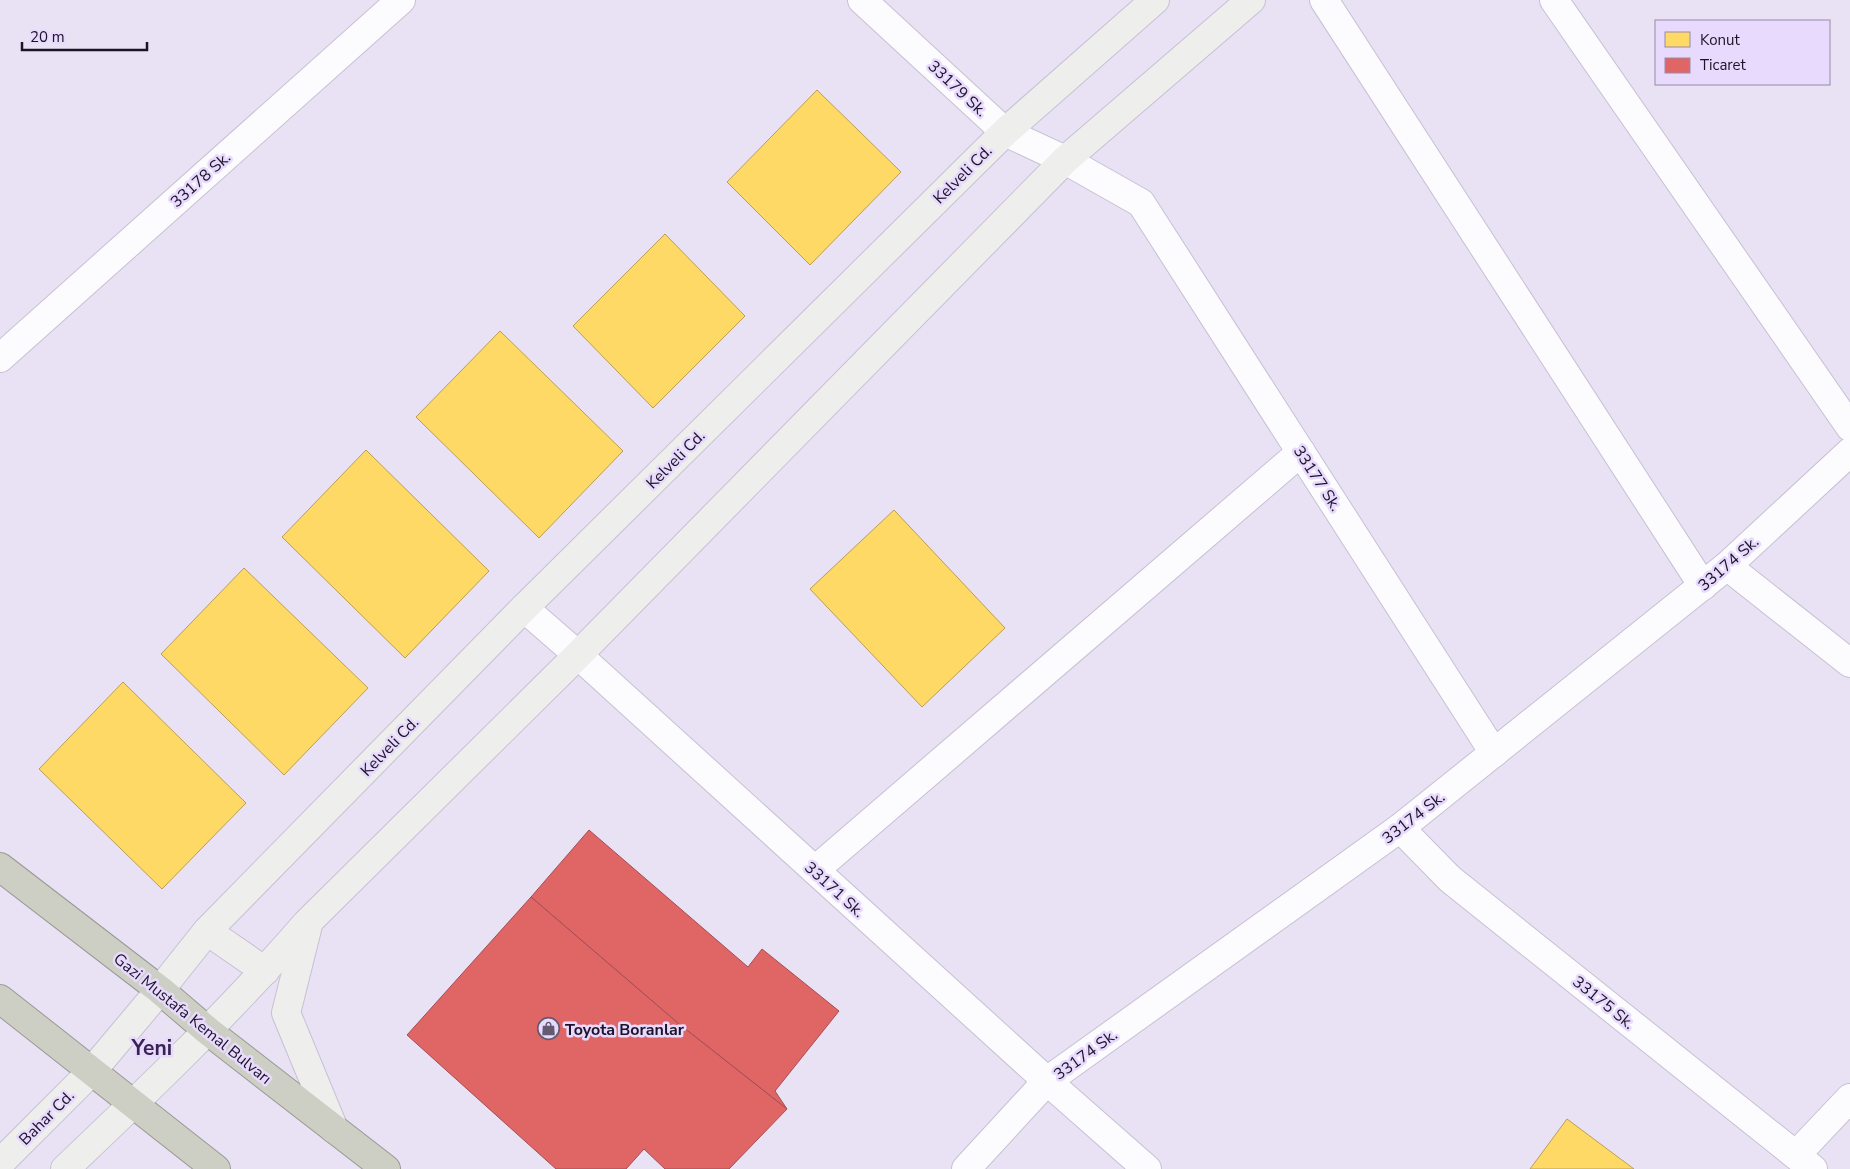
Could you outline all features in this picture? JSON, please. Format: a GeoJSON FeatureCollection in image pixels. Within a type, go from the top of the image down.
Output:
{"type":"FeatureCollection","features":[{"type":"Feature","properties":{"kind":"highway","name":"Gazi Mustafa Kemal Bulvarı"},"geometry":{"type":"LineString","coordinates":[[0,867],[160,990],[208,1031],[386,1169]]}},
{"type":"Feature","properties":{"kind":"highway"},"geometry":{"type":"LineString","coordinates":[[0,999],[216,1169]]}},
{"type":"Feature","properties":{"kind":"street","name":"33178 Sk."},"geometry":{"type":"LineString","coordinates":[[0,358],[401,0]]}},
{"type":"Feature","properties":{"kind":"street","name":"33179 Sk."},"geometry":{"type":"LineString","coordinates":[[862,0],[1005,132],[1065,160],[1141,203]]}},
{"type":"Feature","properties":{"kind":"street","name":"Kelveli Cd."},"geometry":{"type":"LineString","coordinates":[[92,1071],[207,931],[524,608],[1005,132],[1154,0]]}},
{"type":"Feature","properties":{"kind":"street"},"geometry":{"type":"LineString","coordinates":[[65,1169],[208,1031],[265,972],[309,920],[578,655],[1065,160],[1251,0]]}},
{"type":"Feature","properties":{"kind":"street"},"geometry":{"type":"LineString","coordinates":[[1324,0],[1703,586]]}},
{"type":"Feature","properties":{"kind":"street"},"geometry":{"type":"LineString","coordinates":[[1554,0],[1850,427]]}},
{"type":"Feature","properties":{"kind":"street","name":"33177 Sk."},"geometry":{"type":"LineString","coordinates":[[1141,203],[1494,753]]}},
{"type":"Feature","properties":{"kind":"street"},"geometry":{"type":"LineString","coordinates":[[815,870],[1301,452]]}},
{"type":"Feature","properties":{"kind":"street","name":"33174 Sk."},"geometry":{"type":"LineString","coordinates":[[966,1169],[1047,1081],[1400,828],[1727,566],[1850,452]]}},
{"type":"Feature","properties":{"kind":"street"},"geometry":{"type":"LineString","coordinates":[[1727,566],[1850,663]]}},
{"type":"Feature","properties":{"kind":"street","name":"33171 Sk."},"geometry":{"type":"LineString","coordinates":[[524,608],[1047,1081],[1147,1169]]}},
{"type":"Feature","properties":{"kind":"street","name":"33175 Sk."},"geometry":{"type":"LineString","coordinates":[[1400,828],[1450,879],[1804,1162]]}},
{"type":"Feature","properties":{"kind":"street"},"geometry":{"type":"LineString","coordinates":[[309,920],[286,1013],[334,1129]]}},
{"type":"Feature","properties":{"kind":"street"},"geometry":{"type":"LineString","coordinates":[[207,931],[265,972]]}},
{"type":"Feature","properties":{"kind":"street","name":"Bahar Cd."},"geometry":{"type":"LineString","coordinates":[[0,1163],[92,1071]]}},
{"type":"Feature","properties":{"kind":"street"},"geometry":{"type":"LineString","coordinates":[[1804,1162],[1850,1098]]}},
{"type":"Feature","properties":{"kind":"building: Konut"},"geometry":{"type":"Polygon","coordinates":[[[817,90],[901,172],[810,265],[727,182],[817,90]]]}},
{"type":"Feature","properties":{"kind":"building: Konut"},"geometry":{"type":"Polygon","coordinates":[[[665,234],[745,316],[653,408],[573,326],[665,234]]]}},
{"type":"Feature","properties":{"kind":"building: Konut"},"geometry":{"type":"Polygon","coordinates":[[[500,331],[623,451],[539,538],[416,417],[500,331]]]}},
{"type":"Feature","properties":{"kind":"building: Konut"},"geometry":{"type":"Polygon","coordinates":[[[366,450],[489,571],[405,658],[282,537],[366,450]]]}},
{"type":"Feature","properties":{"kind":"building: Konut"},"geometry":{"type":"Polygon","coordinates":[[[894,510],[1005,628],[922,707],[810,589],[894,510]]]}},
{"type":"Feature","properties":{"kind":"building: Konut"},"geometry":{"type":"Polygon","coordinates":[[[244,568],[368,688],[284,775],[161,654],[244,568]]]}},
{"type":"Feature","properties":{"kind":"building: Konut"},"geometry":{"type":"Polygon","coordinates":[[[123,682],[246,803],[162,889],[39,769],[123,682]]]}},
{"type":"Feature","properties":{"kind":"building: Konut"},"geometry":{"type":"Polygon","coordinates":[[[1567,1119],[1634,1169],[1530,1169],[1567,1119]]]}},
{"type":"Feature","properties":{"kind":"building: Ticaret","name":"Toyota Boranlar"},"geometry":{"type":"Polygon","coordinates":[[[589,830],[748,967],[762,949],[839,1011],[775,1091],[787,1109],[679,1024],[531,897],[589,830]]]}},
{"type":"Feature","properties":{"kind":"building: Ticaret","name":"Toyota Boranlar"},"geometry":{"type":"Polygon","coordinates":[[[531,897],[679,1024],[787,1109],[729,1169],[665,1169],[644,1149],[626,1169],[556,1169],[407,1035],[531,897]]]}},
{"type":"Feature","properties":{"kind":"place","name":"Toyota Boranlar"},"geometry":{"type":"Point","coordinates":[549,1029]}},
{"type":"Feature","properties":{"kind":"district","name":"Yeni"},"geometry":{"type":"Point","coordinates":[152,1048]}}]}
